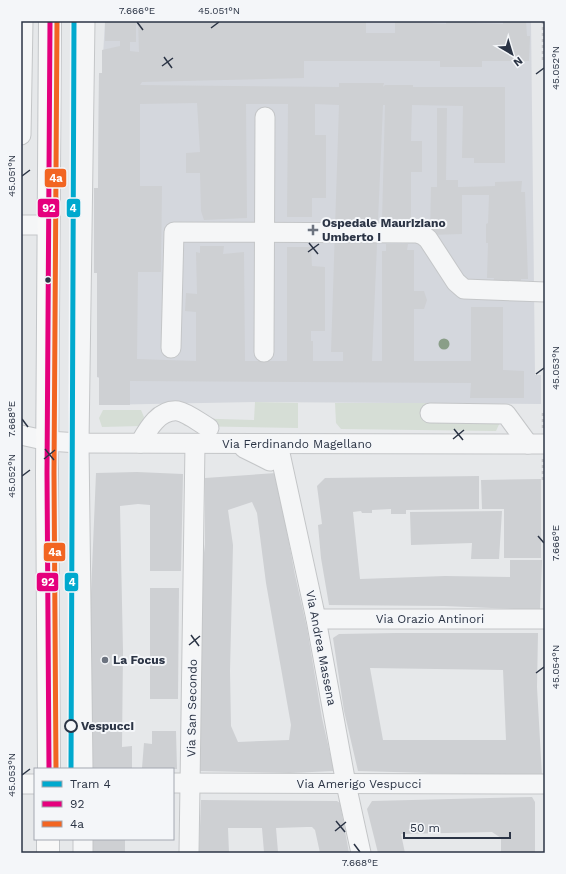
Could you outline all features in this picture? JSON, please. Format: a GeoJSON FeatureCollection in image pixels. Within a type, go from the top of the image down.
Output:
{"type":"FeatureCollection","features":[{"type":"Feature","properties":{"kind":"main road"},"geometry":{"type":"LineString","coordinates":[[49,768],[48,226],[50,21]]}},
{"type":"Feature","properties":{"kind":"main road"},"geometry":{"type":"LineString","coordinates":[[48,840],[48,853]]}},
{"type":"Feature","properties":{"kind":"street"},"geometry":{"type":"LineString","coordinates":[[21,135],[22,21]]}},
{"type":"Feature","properties":{"kind":"street"},"geometry":{"type":"LineString","coordinates":[[83,768],[79,443],[85,21]]}},
{"type":"Feature","properties":{"kind":"street"},"geometry":{"type":"LineString","coordinates":[[264,352],[265,117]]}},
{"type":"Feature","properties":{"kind":"street"},"geometry":{"type":"LineString","coordinates":[[21,225],[48,226]]}},
{"type":"Feature","properties":{"kind":"street"},"geometry":{"type":"LineString","coordinates":[[172,348],[174,232],[417,233],[423,235],[428,240],[456,282],[464,289],[545,292]]}},
{"type":"Feature","properties":{"kind":"street"},"geometry":{"type":"LineString","coordinates":[[140,444],[150,426],[166,412],[179,411],[209,428]]}},
{"type":"Feature","properties":{"kind":"street"},"geometry":{"type":"LineString","coordinates":[[430,412],[506,414],[537,444]]}},
{"type":"Feature","properties":{"kind":"street","name":"Via Ferdinando Magellano"},"geometry":{"type":"LineString","coordinates":[[21,435],[48,440],[79,443],[537,444]]}},
{"type":"Feature","properties":{"kind":"street","name":"Via San Secondo"},"geometry":{"type":"LineString","coordinates":[[189,853],[182,783],[195,444]]}},
{"type":"Feature","properties":{"kind":"street","name":"Via Andrea Massena"},"geometry":{"type":"LineString","coordinates":[[278,444],[316,619],[346,784],[361,853]]}},
{"type":"Feature","properties":{"kind":"street"},"geometry":{"type":"LineString","coordinates":[[244,448],[270,462]]}},
{"type":"Feature","properties":{"kind":"street","name":"Via Orazio Antinori"},"geometry":{"type":"LineString","coordinates":[[316,619],[545,619]]}},
{"type":"Feature","properties":{"kind":"street","name":"Via Amerigo Vespucci"},"geometry":{"type":"LineString","coordinates":[[182,783],[545,784]]}},
{"type":"Feature","properties":{"kind":"street"},"geometry":{"type":"LineString","coordinates":[[21,784],[34,784]]}},
{"type":"Feature","properties":{"kind":"street"},"geometry":{"type":"LineString","coordinates":[[83,840],[83,853]]}},
{"type":"Feature","properties":{"kind":"path"},"geometry":{"type":"LineString","coordinates":[[543,21],[544,62]]}},
{"type":"Feature","properties":{"kind":"shaded area","name":"Ospedale Mauriziano Umberto I"},"geometry":{"type":"Polygon","coordinates":[[[105,21],[531,21],[535,375],[541,375],[541,404],[255,402],[99,405],[99,378],[97,377],[97,273],[94,273],[94,188],[98,188],[99,73],[102,73],[105,21]]]}},
{"type":"Feature","properties":{"kind":"shaded area"},"geometry":{"type":"Polygon","coordinates":[[[255,402],[298,403],[298,428],[185,426],[182,423],[185,418],[254,420],[255,402]]]}},
{"type":"Feature","properties":{"kind":"shaded area"},"geometry":{"type":"Polygon","coordinates":[[[335,403],[426,403],[425,420],[501,420],[496,431],[341,429],[336,423],[335,403]]]}},
{"type":"Feature","properties":{"kind":"shaded area"},"geometry":{"type":"Polygon","coordinates":[[[103,410],[141,410],[144,417],[141,426],[102,427],[99,418],[103,410]]]}},
{"type":"Feature","properties":{"kind":"building"},"geometry":{"type":"Polygon","coordinates":[[[105,21],[136,21],[136,42],[130,42],[130,51],[139,52],[138,21],[366,21],[366,33],[395,33],[395,21],[446,24],[446,21],[476,21],[476,23],[503,24],[503,21],[526,21],[527,36],[530,36],[529,61],[482,61],[482,67],[440,67],[440,61],[304,61],[304,78],[142,82],[140,85],[339,87],[339,83],[384,83],[383,87],[385,85],[413,85],[413,87],[505,87],[505,163],[474,163],[474,158],[462,158],[463,106],[412,105],[411,141],[422,141],[422,172],[411,172],[411,222],[382,221],[385,105],[383,105],[372,361],[382,361],[382,251],[386,251],[386,244],[408,244],[407,250],[414,250],[414,291],[424,291],[427,300],[424,309],[414,309],[414,361],[471,361],[471,307],[503,307],[503,370],[524,371],[524,398],[470,398],[471,383],[130,381],[130,405],[99,405],[99,377],[97,377],[97,273],[94,273],[94,188],[98,188],[99,73],[102,73],[102,50],[120,46],[120,41],[105,41],[105,21]],[[197,103],[140,104],[140,186],[162,186],[161,272],[138,272],[137,359],[196,361],[196,312],[185,311],[186,293],[197,294],[196,252],[200,253],[200,246],[224,246],[223,254],[244,252],[245,361],[287,361],[287,247],[311,247],[312,266],[325,267],[325,331],[311,331],[311,341],[313,341],[313,361],[343,361],[343,352],[331,352],[339,105],[315,104],[315,135],[326,135],[326,198],[312,198],[312,217],[287,217],[288,104],[246,104],[247,218],[204,220],[201,211],[200,173],[186,173],[186,153],[200,152],[197,103]]]}},
{"type":"Feature","properties":{"kind":"building"},"geometry":{"type":"Polygon","coordinates":[[[437,108],[447,108],[446,180],[458,180],[458,187],[495,186],[495,182],[522,181],[521,192],[525,192],[528,279],[521,279],[521,286],[493,285],[494,278],[487,278],[488,243],[486,243],[486,224],[488,223],[489,195],[462,195],[462,234],[430,235],[431,187],[437,187],[437,108]]]}},
{"type":"Feature","properties":{"kind":"building"},"geometry":{"type":"Polygon","coordinates":[[[137,472],[183,474],[181,571],[150,571],[150,505],[138,504],[120,506],[123,651],[122,747],[132,746],[132,768],[87,767],[91,594],[96,473],[137,472]]]}},
{"type":"Feature","properties":{"kind":"building"},"geometry":{"type":"Polygon","coordinates":[[[276,473],[295,575],[307,628],[322,718],[334,771],[290,773],[199,771],[202,669],[200,589],[205,544],[205,478],[276,473]],[[252,502],[228,510],[233,545],[230,671],[231,726],[238,742],[289,740],[291,725],[266,583],[257,513],[252,502]]]}},
{"type":"Feature","properties":{"kind":"building"},"geometry":{"type":"Polygon","coordinates":[[[479,476],[479,509],[406,510],[406,514],[391,514],[391,509],[372,510],[372,513],[362,513],[361,511],[353,512],[360,579],[445,576],[510,577],[510,560],[542,560],[540,610],[444,606],[329,605],[321,558],[318,525],[322,524],[317,486],[325,478],[479,476]]]}},
{"type":"Feature","properties":{"kind":"building"},"geometry":{"type":"Polygon","coordinates":[[[541,479],[541,558],[504,558],[504,509],[482,509],[481,480],[541,479]]]}},
{"type":"Feature","properties":{"kind":"building"},"geometry":{"type":"Polygon","coordinates":[[[502,511],[499,559],[471,559],[472,543],[411,545],[410,512],[502,511]]]}},
{"type":"Feature","properties":{"kind":"building"},"geometry":{"type":"Polygon","coordinates":[[[150,588],[179,588],[178,699],[150,699],[150,588]]]}},
{"type":"Feature","properties":{"kind":"building"},"geometry":{"type":"Polygon","coordinates":[[[538,633],[537,687],[542,776],[358,771],[344,711],[333,638],[339,634],[538,633]],[[370,668],[383,740],[506,740],[503,670],[370,668]]]}},
{"type":"Feature","properties":{"kind":"building"},"geometry":{"type":"Polygon","coordinates":[[[152,731],[176,731],[177,769],[142,768],[144,743],[152,744],[152,731]]]}},
{"type":"Feature","properties":{"kind":"building"},"geometry":{"type":"Polygon","coordinates":[[[532,797],[535,802],[535,853],[501,853],[501,838],[492,832],[401,834],[405,853],[378,853],[367,809],[372,801],[532,797]]]}},
{"type":"Feature","properties":{"kind":"building"},"geometry":{"type":"Polygon","coordinates":[[[201,800],[337,801],[340,803],[349,853],[320,853],[315,830],[312,827],[307,827],[276,828],[278,852],[264,852],[262,828],[228,828],[229,853],[199,853],[201,800]]]}},
{"type":"Feature","properties":{"kind":"building"},"geometry":{"type":"Polygon","coordinates":[[[88,840],[125,840],[125,853],[88,853],[88,840]]]}},
{"type":"Feature","properties":{"kind":"tram line","name":"4"},"geometry":{"type":"LineString","coordinates":[[71,768],[74,21]]}},
{"type":"Feature","properties":{"kind":"transit line","name":"92"},"geometry":{"type":"LineString","coordinates":[[49,768],[47,473],[50,21]]}},
{"type":"Feature","properties":{"kind":"transit line","name":"4a"},"geometry":{"type":"LineString","coordinates":[[56,768],[54,473],[57,21]]}},
{"type":"Feature","properties":{"kind":"place","name":"Ospedale Mauriziano Umberto I"},"geometry":{"type":"Point","coordinates":[313,230]}},
{"type":"Feature","properties":{"kind":"place","name":"La Focus"},"geometry":{"type":"Point","coordinates":[105,660]}},
{"type":"Feature","properties":{"kind":"place","name":"Vespucci"},"geometry":{"type":"Point","coordinates":[71,726]}}]}
